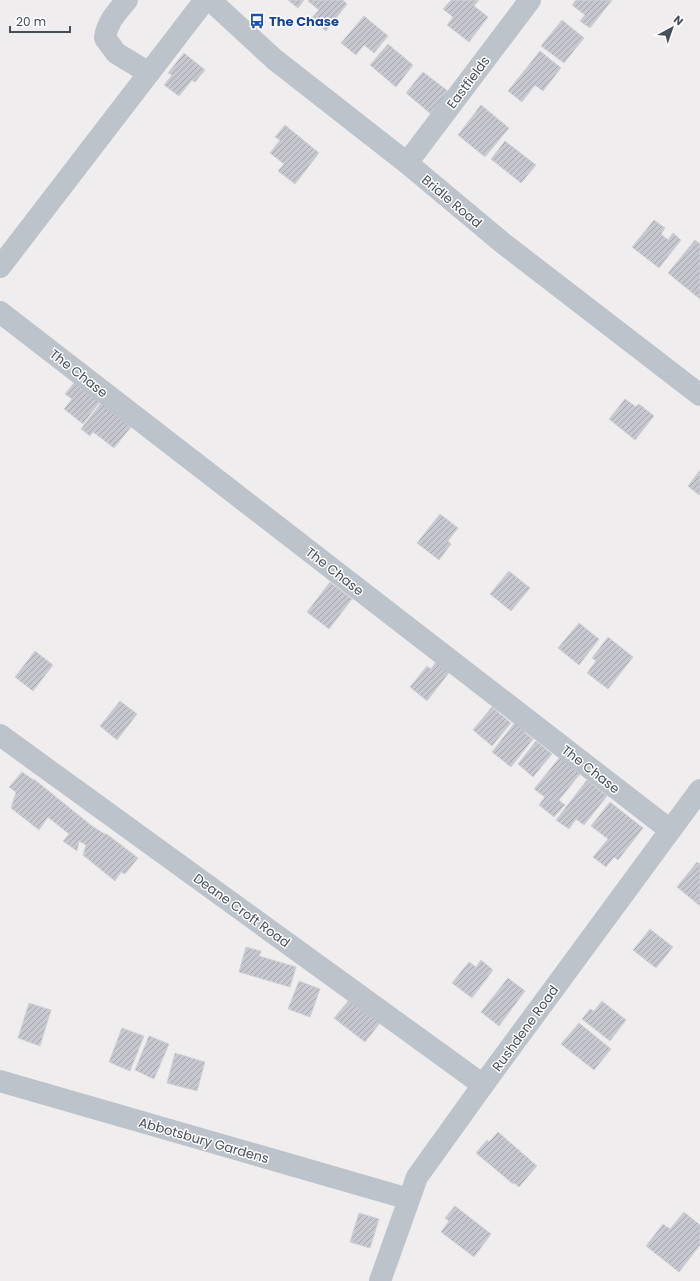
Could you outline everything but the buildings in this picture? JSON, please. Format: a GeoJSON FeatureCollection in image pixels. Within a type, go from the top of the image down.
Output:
{"type":"FeatureCollection","features":[{"type":"Feature","properties":{"kind":"street"},"geometry":{"type":"LineString","coordinates":[[127,0],[106,28],[105,38],[116,52],[149,73]]}},
{"type":"Feature","properties":{"kind":"street"},"geometry":{"type":"LineString","coordinates":[[0,267],[205,0]]}},
{"type":"Feature","properties":{"kind":"street","name":"Bridle Road"},"geometry":{"type":"LineString","coordinates":[[210,0],[274,60],[407,163],[504,244],[700,395]]}},
{"type":"Feature","properties":{"kind":"street","name":"Eastfields"},"geometry":{"type":"LineString","coordinates":[[407,163],[530,0]]}},
{"type":"Feature","properties":{"kind":"street","name":"The Chase"},"geometry":{"type":"LineString","coordinates":[[0,312],[670,830]]}},
{"type":"Feature","properties":{"kind":"street","name":"Deane Croft Road"},"geometry":{"type":"LineString","coordinates":[[0,735],[483,1085]]}},
{"type":"Feature","properties":{"kind":"street","name":"Rushdene Road"},"geometry":{"type":"LineString","coordinates":[[380,1281],[418,1177],[483,1085],[700,790]]}},
{"type":"Feature","properties":{"kind":"street","name":"Abbotsbury Gardens"},"geometry":{"type":"LineString","coordinates":[[0,1081],[409,1199]]}},
{"type":"Feature","properties":{"kind":"place","name":"The Chase"},"geometry":{"type":"Point","coordinates":[257,21]}}]}
